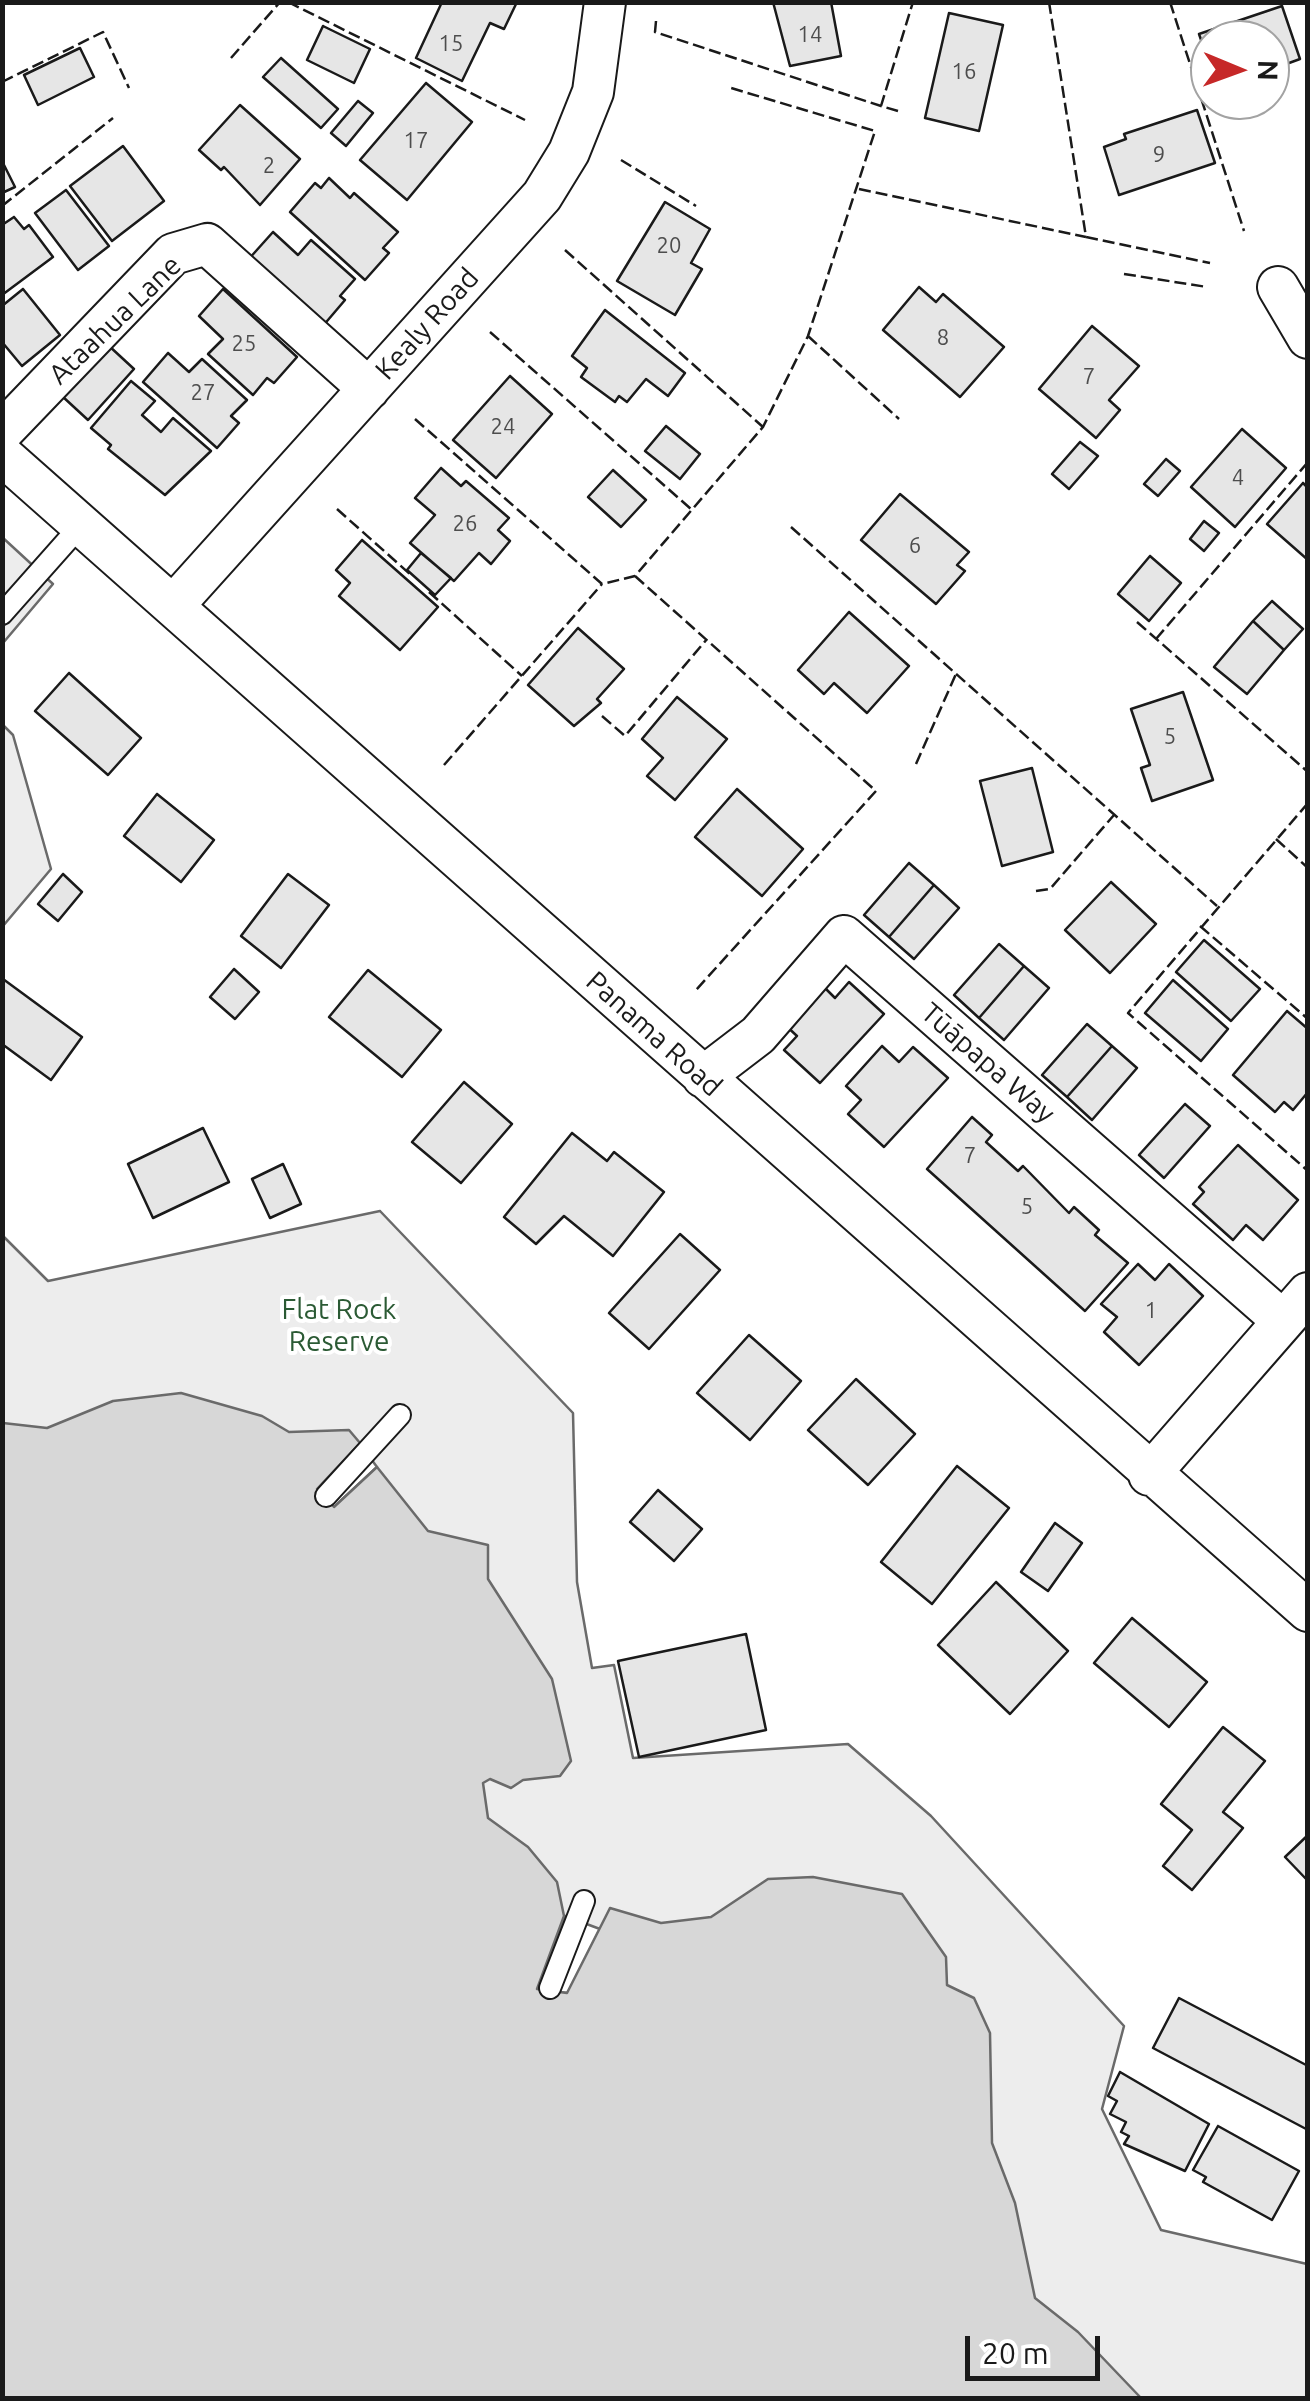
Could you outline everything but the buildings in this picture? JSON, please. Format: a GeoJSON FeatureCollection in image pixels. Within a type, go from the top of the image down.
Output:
{"type":"FeatureCollection","features":[{"type":"Feature","properties":{"kind":"street","name":"Kealy Road"},"geometry":{"type":"LineString","coordinates":[[174,606],[542,196],[569,152],[593,92],[606,2]]}},
{"type":"Feature","properties":{"kind":"street","name":"Ataahua Lane"},"geometry":{"type":"LineString","coordinates":[[2,432],[173,254],[208,244],[369,389]]}},
{"type":"Feature","properties":{"kind":"street"},"geometry":{"type":"LineString","coordinates":[[1278,287],[1308,338]]}},
{"type":"Feature","properties":{"kind":"street","name":"Panama Road"},"geometry":{"type":"LineString","coordinates":[[2,455],[1149,1475],[1308,1611]]}},
{"type":"Feature","properties":{"kind":"street","name":"Tūāpapa Way"},"geometry":{"type":"LineString","coordinates":[[703,1077],[758,1036],[844,936],[1295,1307]]}},
{"type":"Feature","properties":{"kind":"street"},"geometry":{"type":"LineString","coordinates":[[1149,1475],[1295,1307]]}},
{"type":"Feature","properties":{"kind":"lane"},"geometry":{"type":"LineString","coordinates":[[2,614],[80,524]]}},
{"type":"Feature","properties":{"kind":"lane"},"geometry":{"type":"LineString","coordinates":[[326,1496],[400,1415]]}},
{"type":"Feature","properties":{"kind":"lane"},"geometry":{"type":"LineString","coordinates":[[550,1988],[584,1901]]}},
{"type":"Feature","properties":{"kind":"shaded area"},"geometry":{"type":"Polygon","coordinates":[[[2,537],[53,584],[3,643],[2,643],[2,537]]]}},
{"type":"Feature","properties":{"kind":"shaded area"},"geometry":{"type":"Polygon","coordinates":[[[3,725],[13,735],[51,869],[3,926],[3,725]]]}},
{"type":"Feature","properties":{"kind":"shaded area"},"geometry":{"type":"Polygon","coordinates":[[[380,1211],[573,1413],[577,1582],[592,1668],[614,1665],[633,1758],[848,1744],[931,1816],[1124,2026],[1102,2109],[1161,2230],[1307,2264],[1307,2398],[3,2398],[2,1235],[48,1281],[380,1211]],[[360,1444],[317,1489],[334,1507],[377,1467],[360,1444]],[[565,1916],[538,1990],[568,1993],[600,1929],[565,1916]]]}},
{"type":"Feature","properties":{"kind":"shaded area"},"geometry":{"type":"Polygon","coordinates":[[[181,1393],[262,1416],[289,1432],[349,1430],[360,1443],[317,1489],[334,1507],[377,1467],[428,1531],[488,1545],[488,1579],[552,1679],[571,1761],[560,1776],[523,1780],[511,1788],[490,1779],[483,1783],[488,1818],[528,1847],[557,1882],[564,1916],[537,1989],[567,1993],[610,1908],[661,1923],[711,1917],[768,1879],[813,1877],[902,1894],[946,1957],[947,1985],[974,1998],[990,2033],[992,2143],[1015,2203],[1035,2298],[1078,2332],[1141,2398],[3,2398],[3,1423],[47,1428],[113,1401],[181,1393]]]}},
{"type":"Feature","properties":{"kind":"fence"},"geometry":{"type":"LineString","coordinates":[[231,58],[280,2]]}},
{"type":"Feature","properties":{"kind":"fence"},"geometry":{"type":"LineString","coordinates":[[288,2],[525,120]]}},
{"type":"Feature","properties":{"kind":"fence"},"geometry":{"type":"LineString","coordinates":[[898,111],[881,106],[913,2]]}},
{"type":"Feature","properties":{"kind":"fence"},"geometry":{"type":"LineString","coordinates":[[1049,2],[1086,237],[1210,263]]}},
{"type":"Feature","properties":{"kind":"fence"},"geometry":{"type":"LineString","coordinates":[[1170,2],[1244,231]]}},
{"type":"Feature","properties":{"kind":"fence"},"geometry":{"type":"LineString","coordinates":[[656,21],[655,32],[881,106]]}},
{"type":"Feature","properties":{"kind":"fence"},"geometry":{"type":"LineString","coordinates":[[2,82],[103,32],[129,88]]}},
{"type":"Feature","properties":{"kind":"fence"},"geometry":{"type":"LineString","coordinates":[[415,419],[602,584],[635,576],[763,427],[808,336],[875,131],[731,88]]}},
{"type":"Feature","properties":{"kind":"fence"},"geometry":{"type":"LineString","coordinates":[[2,206],[113,118]]}},
{"type":"Feature","properties":{"kind":"fence"},"geometry":{"type":"LineString","coordinates":[[621,160],[696,206]]}},
{"type":"Feature","properties":{"kind":"fence"},"geometry":{"type":"LineString","coordinates":[[859,189],[1086,237]]}},
{"type":"Feature","properties":{"kind":"fence"},"geometry":{"type":"LineString","coordinates":[[565,250],[763,427]]}},
{"type":"Feature","properties":{"kind":"fence"},"geometry":{"type":"LineString","coordinates":[[1124,274],[1207,287]]}},
{"type":"Feature","properties":{"kind":"fence"},"geometry":{"type":"LineString","coordinates":[[490,332],[691,509]]}},
{"type":"Feature","properties":{"kind":"fence"},"geometry":{"type":"LineString","coordinates":[[808,336],[899,419]]}},
{"type":"Feature","properties":{"kind":"fence"},"geometry":{"type":"LineString","coordinates":[[1156,639],[1308,462]]}},
{"type":"Feature","properties":{"kind":"fence"},"geometry":{"type":"LineString","coordinates":[[337,509],[411,575]]}},
{"type":"Feature","properties":{"kind":"fence"},"geometry":{"type":"LineString","coordinates":[[791,527],[1217,906]]}},
{"type":"Feature","properties":{"kind":"fence"},"geometry":{"type":"LineString","coordinates":[[635,576],[876,791],[696,990]]}},
{"type":"Feature","properties":{"kind":"fence"},"geometry":{"type":"LineString","coordinates":[[444,765],[602,584]]}},
{"type":"Feature","properties":{"kind":"fence"},"geometry":{"type":"LineString","coordinates":[[429,592],[522,676]]}},
{"type":"Feature","properties":{"kind":"fence"},"geometry":{"type":"LineString","coordinates":[[1137,622],[1308,772]]}},
{"type":"Feature","properties":{"kind":"fence"},"geometry":{"type":"LineString","coordinates":[[602,716],[625,736],[707,639]]}},
{"type":"Feature","properties":{"kind":"fence"},"geometry":{"type":"LineString","coordinates":[[916,764],[956,674]]}},
{"type":"Feature","properties":{"kind":"fence"},"geometry":{"type":"LineString","coordinates":[[1308,803],[1128,1013],[1308,1171]]}},
{"type":"Feature","properties":{"kind":"fence"},"geometry":{"type":"LineString","coordinates":[[1036,891],[1050,889],[1114,815]]}},
{"type":"Feature","properties":{"kind":"fence"},"geometry":{"type":"LineString","coordinates":[[1276,839],[1308,868]]}},
{"type":"Feature","properties":{"kind":"fence"},"geometry":{"type":"LineString","coordinates":[[1200,926],[1308,1019]]}},
{"type":"Feature","properties":{"kind":"park label","name":"Flat Rock Reserve"},"geometry":{"type":"Point","coordinates":[339,1326]}}]}
